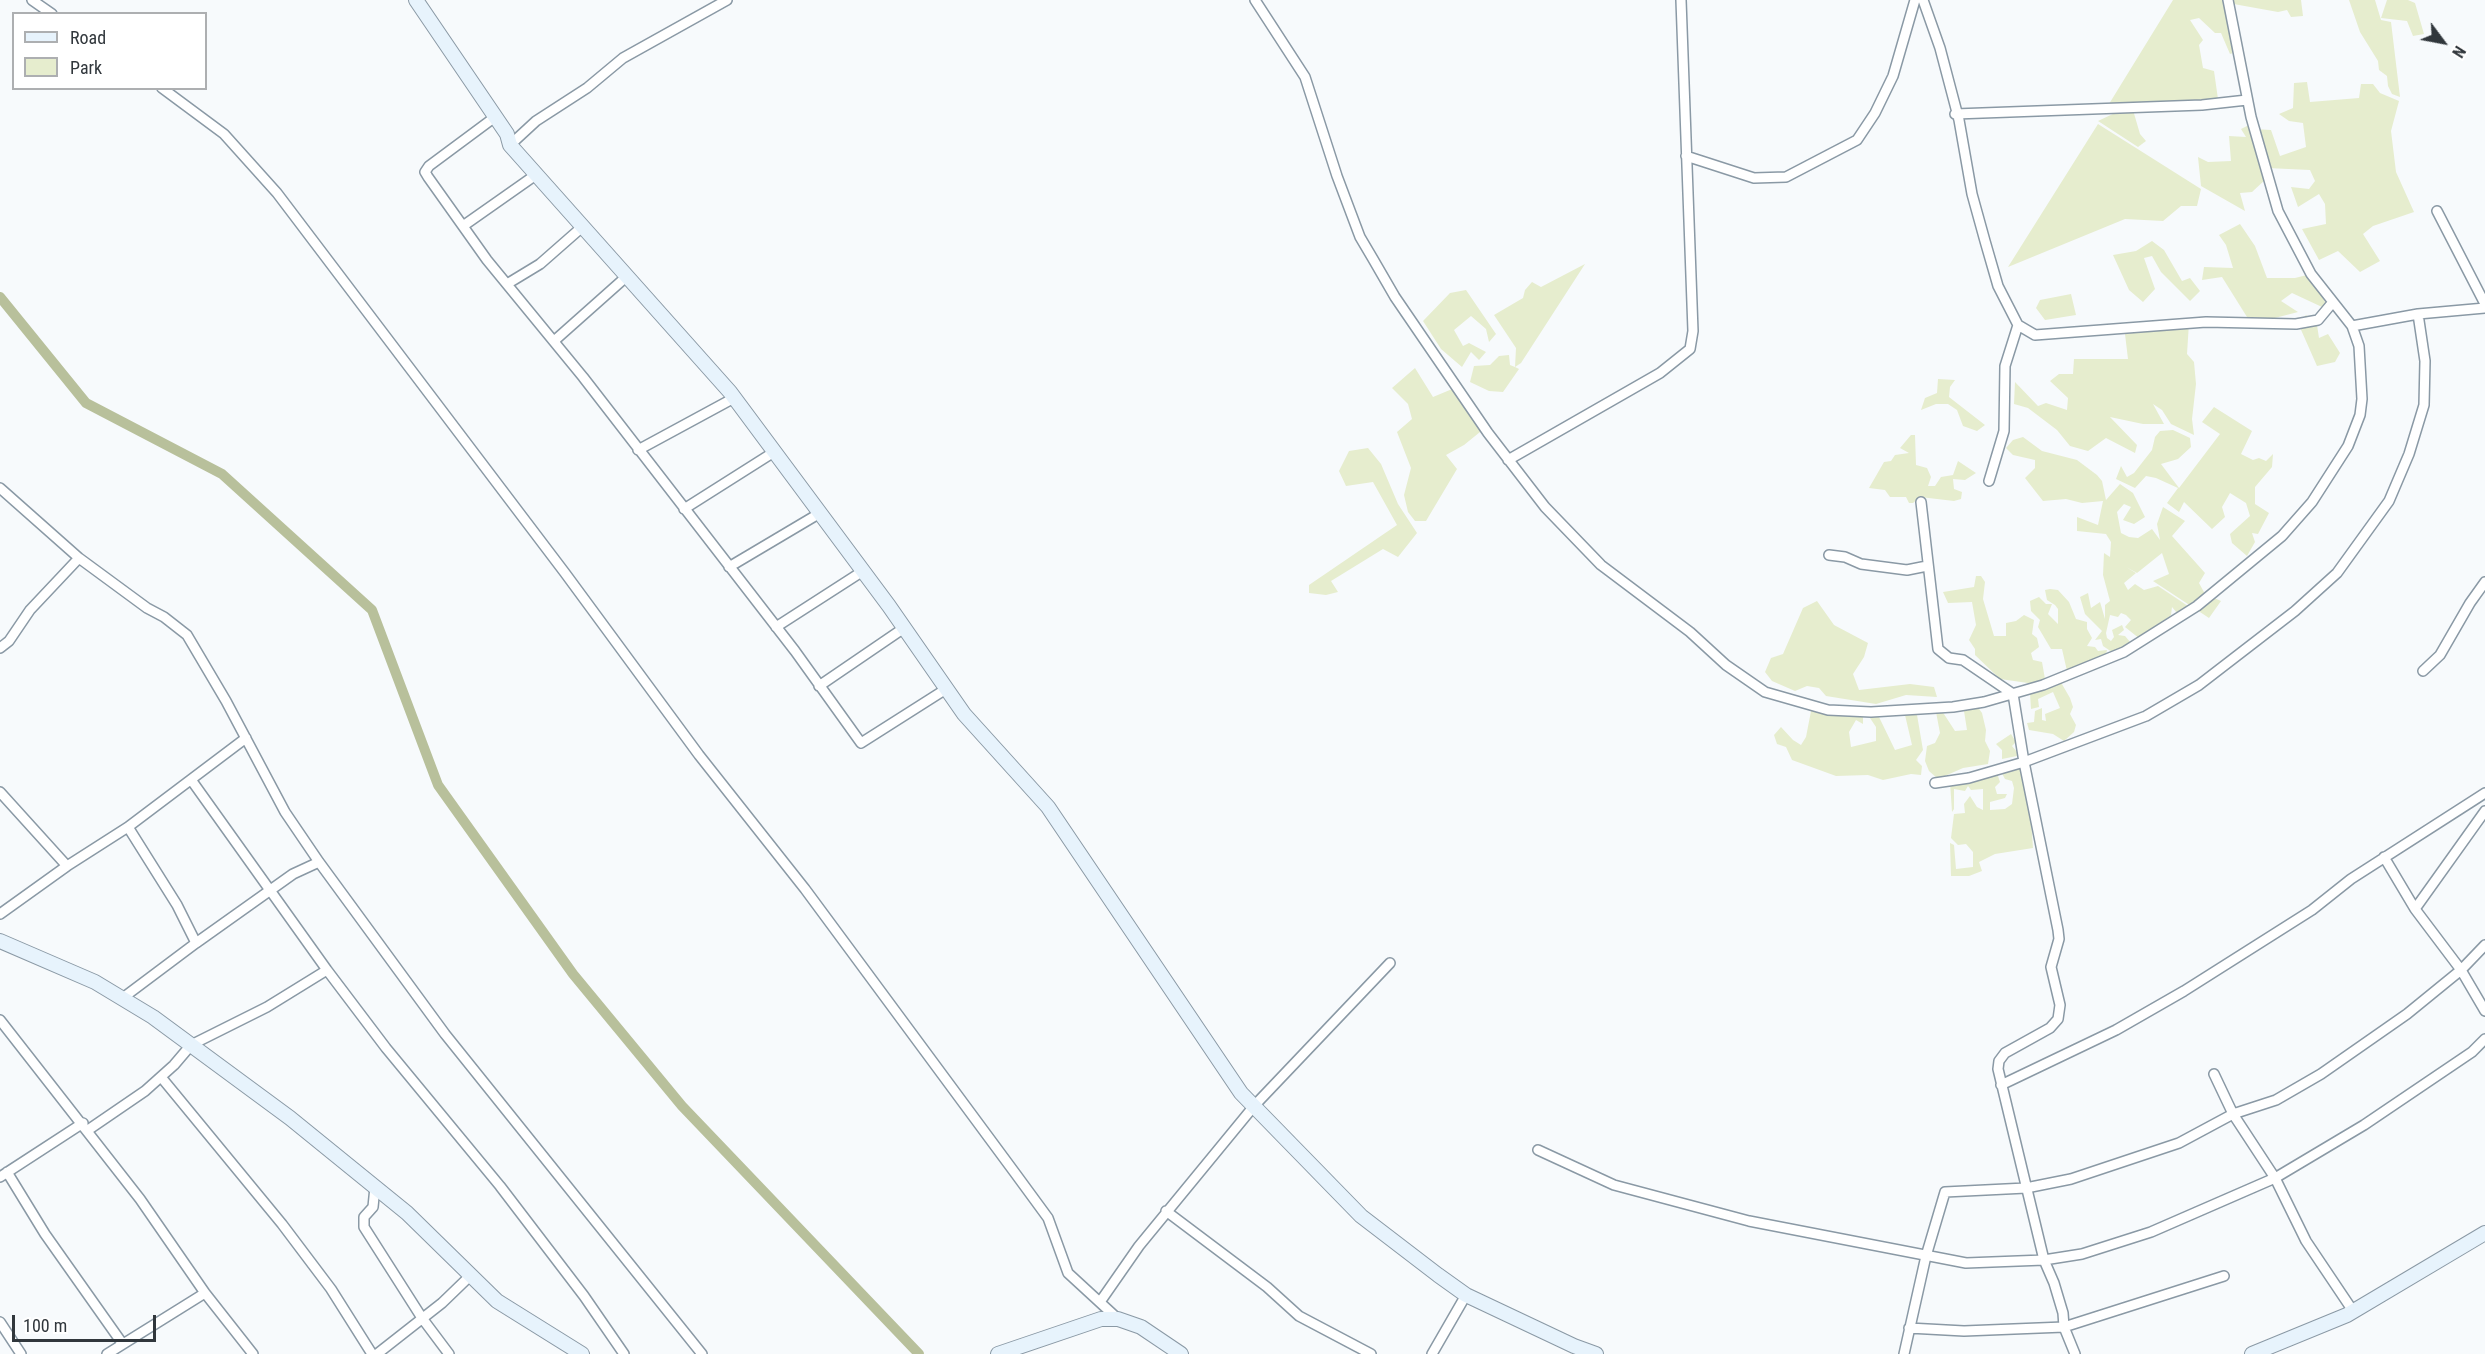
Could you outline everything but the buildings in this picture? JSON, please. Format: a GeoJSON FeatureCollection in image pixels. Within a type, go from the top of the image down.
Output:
{"type":"FeatureCollection","features":[{"type":"Feature","properties":{"kind":"main road"},"geometry":{"type":"LineString","coordinates":[[416,0],[507,134],[510,145],[581,228],[704,360],[863,571],[946,689],[978,729],[1048,807],[1228,1074],[1254,1106],[1361,1216],[1466,1295],[1574,1346],[1596,1354]]}},
{"type":"Feature","properties":{"kind":"main road"},"geometry":{"type":"LineString","coordinates":[[0,941],[124,997],[290,1118],[375,1187],[438,1240],[497,1301],[582,1354]]}},
{"type":"Feature","properties":{"kind":"main road"},"geometry":{"type":"LineString","coordinates":[[2252,1354],[2353,1311],[2485,1233]]}},
{"type":"Feature","properties":{"kind":"main road"},"geometry":{"type":"LineString","coordinates":[[998,1354],[1101,1319],[1118,1318],[1141,1328],[1181,1354]]}},
{"type":"Feature","properties":{"kind":"street"},"geometry":{"type":"LineString","coordinates":[[32,0],[49,12]]}},
{"type":"Feature","properties":{"kind":"street"},"geometry":{"type":"LineString","coordinates":[[510,145],[536,121],[587,88],[623,58],[727,0]]}},
{"type":"Feature","properties":{"kind":"street"},"geometry":{"type":"LineString","coordinates":[[1255,0],[1305,77],[1337,176],[1360,237],[1395,297],[1508,460],[1551,514],[1601,565],[1690,632],[1726,665],[1765,692],[1828,710],[1870,712],[1953,707],[2013,694],[2051,682],[2124,652],[2197,606],[2238,574],[2297,521],[2337,464],[2360,415],[2362,364],[2352,326],[2300,256],[2278,211],[2247,100],[2228,0]]}},
{"type":"Feature","properties":{"kind":"street"},"geometry":{"type":"LineString","coordinates":[[1508,460],[1660,373],[1690,349],[1693,331],[1681,0]]}},
{"type":"Feature","properties":{"kind":"street"},"geometry":{"type":"LineString","coordinates":[[1686,156],[1754,178],[1786,177],[1857,140],[1875,113],[1893,76],[1915,0]]}},
{"type":"Feature","properties":{"kind":"street"},"geometry":{"type":"LineString","coordinates":[[1923,0],[1940,48],[1985,241],[1998,285],[2018,325],[2035,335],[2206,322],[2296,324],[2318,320],[2333,302]]}},
{"type":"Feature","properties":{"kind":"street"},"geometry":{"type":"LineString","coordinates":[[165,90],[224,134],[260,171],[302,225],[699,755],[819,908],[1048,1218],[1068,1273],[1076,1283],[1118,1318]]}},
{"type":"Feature","properties":{"kind":"street"},"geometry":{"type":"LineString","coordinates":[[1956,114],[2202,105],[2247,100]]}},
{"type":"Feature","properties":{"kind":"street"},"geometry":{"type":"LineString","coordinates":[[495,117],[429,166],[425,172],[507,284],[554,341],[776,627],[861,743],[946,689]]}},
{"type":"Feature","properties":{"kind":"street"},"geometry":{"type":"LineString","coordinates":[[463,226],[537,174]]}},
{"type":"Feature","properties":{"kind":"street"},"geometry":{"type":"LineString","coordinates":[[2352,326],[2418,314],[2485,306],[2437,211]]}},
{"type":"Feature","properties":{"kind":"street"},"geometry":{"type":"LineString","coordinates":[[507,284],[540,264],[581,228]]}},
{"type":"Feature","properties":{"kind":"street"},"geometry":{"type":"LineString","coordinates":[[554,341],[626,277]]}},
{"type":"Feature","properties":{"kind":"street"},"geometry":{"type":"LineString","coordinates":[[1935,783],[1970,778],[2024,762],[2146,716],[2199,685],[2295,611],[2337,573],[2389,501],[2409,454],[2424,405],[2426,361],[2418,314]]}},
{"type":"Feature","properties":{"kind":"street"},"geometry":{"type":"LineString","coordinates":[[1989,481],[2004,431],[2005,366],[2018,325]]}},
{"type":"Feature","properties":{"kind":"street"},"geometry":{"type":"LineString","coordinates":[[638,450],[734,398]]}},
{"type":"Feature","properties":{"kind":"street"},"geometry":{"type":"LineString","coordinates":[[684,509],[774,452]]}},
{"type":"Feature","properties":{"kind":"street"},"geometry":{"type":"LineString","coordinates":[[0,488],[79,558],[147,608],[164,616],[187,635],[285,812],[319,862],[459,1051],[702,1354]]}},
{"type":"Feature","properties":{"kind":"street"},"geometry":{"type":"LineString","coordinates":[[1921,502],[1938,649],[1949,658],[1963,660],[2013,694],[2059,939],[2051,967],[2061,1011],[2058,1019],[2050,1028],[2005,1053],[1999,1061],[2001,1085],[2044,1260],[2075,1354]]}},
{"type":"Feature","properties":{"kind":"street"},"geometry":{"type":"LineString","coordinates":[[729,567],[820,513]]}},
{"type":"Feature","properties":{"kind":"street"},"geometry":{"type":"LineString","coordinates":[[1829,555],[1845,556],[1861,564],[1907,570],[1927,566]]}},
{"type":"Feature","properties":{"kind":"street"},"geometry":{"type":"LineString","coordinates":[[0,648],[9,641],[30,610],[79,558]]}},
{"type":"Feature","properties":{"kind":"street"},"geometry":{"type":"LineString","coordinates":[[776,627],[863,571]]}},
{"type":"Feature","properties":{"kind":"street"},"geometry":{"type":"LineString","coordinates":[[2423,671],[2440,655],[2464,611],[2485,582]]}},
{"type":"Feature","properties":{"kind":"street"},"geometry":{"type":"LineString","coordinates":[[819,686],[904,628]]}},
{"type":"Feature","properties":{"kind":"street"},"geometry":{"type":"LineString","coordinates":[[0,914],[67,866],[128,827],[192,781],[246,738]]}},
{"type":"Feature","properties":{"kind":"street"},"geometry":{"type":"LineString","coordinates":[[192,781],[327,970],[386,1048],[500,1186],[584,1296],[624,1354]]}},
{"type":"Feature","properties":{"kind":"street"},"geometry":{"type":"LineString","coordinates":[[0,792],[67,866]]}},
{"type":"Feature","properties":{"kind":"street"},"geometry":{"type":"LineString","coordinates":[[2001,1085],[2116,1030],[2184,991],[2265,937],[2312,910],[2385,857],[2485,793]]}},
{"type":"Feature","properties":{"kind":"street"},"geometry":{"type":"LineString","coordinates":[[2415,909],[2485,811]]}},
{"type":"Feature","properties":{"kind":"street"},"geometry":{"type":"LineString","coordinates":[[128,827],[177,905],[196,943]]}},
{"type":"Feature","properties":{"kind":"street"},"geometry":{"type":"LineString","coordinates":[[2385,857],[2415,909],[2461,970],[2485,1011]]}},
{"type":"Feature","properties":{"kind":"street"},"geometry":{"type":"LineString","coordinates":[[124,997],[293,874],[319,862]]}},
{"type":"Feature","properties":{"kind":"street"},"geometry":{"type":"LineString","coordinates":[[1904,1354],[1926,1256],[1945,1192],[1984,1188],[2026,1188],[2071,1179],[2179,1143],[2233,1114],[2276,1100],[2321,1074],[2407,1014],[2461,970],[2485,945]]}},
{"type":"Feature","properties":{"kind":"street"},"geometry":{"type":"LineString","coordinates":[[1100,1302],[1167,1211],[1254,1106],[1390,963]]}},
{"type":"Feature","properties":{"kind":"street"},"geometry":{"type":"LineString","coordinates":[[122,1343],[4,1174],[86,1127],[161,1077],[191,1045],[267,1007],[327,970]]}},
{"type":"Feature","properties":{"kind":"street"},"geometry":{"type":"LineString","coordinates":[[0,1020],[86,1127],[140,1199],[205,1293],[253,1354]]}},
{"type":"Feature","properties":{"kind":"street"},"geometry":{"type":"LineString","coordinates":[[1538,1150],[1614,1185],[1749,1221],[1966,1263],[2044,1260],[2082,1254],[2151,1232],[2276,1178],[2364,1125],[2472,1052],[2485,1039]]}},
{"type":"Feature","properties":{"kind":"street"},"geometry":{"type":"LineString","coordinates":[[2214,1074],[2233,1114],[2276,1178],[2306,1241],[2353,1311]]}},
{"type":"Feature","properties":{"kind":"street"},"geometry":{"type":"LineString","coordinates":[[161,1077],[331,1289],[372,1354]]}},
{"type":"Feature","properties":{"kind":"street"},"geometry":{"type":"LineString","coordinates":[[375,1187],[373,1207],[364,1217],[364,1227],[422,1318],[449,1354]]}},
{"type":"Feature","properties":{"kind":"street"},"geometry":{"type":"LineString","coordinates":[[1167,1211],[1267,1287],[1299,1316],[1371,1354]]}},
{"type":"Feature","properties":{"kind":"street"},"geometry":{"type":"LineString","coordinates":[[377,1354],[442,1303],[471,1275]]}},
{"type":"Feature","properties":{"kind":"street"},"geometry":{"type":"LineString","coordinates":[[1909,1328],[1964,1331],[2064,1326],[2224,1276]]}},
{"type":"Feature","properties":{"kind":"street"},"geometry":{"type":"LineString","coordinates":[[107,1354],[205,1293]]}},
{"type":"Feature","properties":{"kind":"street"},"geometry":{"type":"LineString","coordinates":[[1432,1354],[1466,1295]]}},
{"type":"Feature","properties":{"kind":"street"},"geometry":{"type":"LineString","coordinates":[[0,1322],[21,1354]]}},
{"type":"Feature","properties":{"kind":"green space"},"geometry":{"type":"Polygon","coordinates":[[[2173,0],[2227,0],[2240,51],[2230,54],[2221,33],[2215,33],[2199,18],[2190,20],[2203,40],[2199,45],[2203,68],[2214,71],[2218,99],[2109,104],[2173,0]]]}},
{"type":"Feature","properties":{"kind":"green space"},"geometry":{"type":"Polygon","coordinates":[[[2228,0],[2301,0],[2303,16],[2291,17],[2287,10],[2278,12],[2228,3],[2228,0]]]}},
{"type":"Feature","properties":{"kind":"green space"},"geometry":{"type":"Polygon","coordinates":[[[2349,0],[2375,0],[2381,20],[2391,22],[2400,97],[2392,94],[2387,76],[2379,70],[2378,61],[2360,32],[2349,0]]]}},
{"type":"Feature","properties":{"kind":"green space"},"geometry":{"type":"Polygon","coordinates":[[[2387,0],[2408,0],[2415,3],[2424,34],[2413,36],[2407,21],[2381,18],[2387,0]]]}},
{"type":"Feature","properties":{"kind":"green space"},"geometry":{"type":"Polygon","coordinates":[[[2307,82],[2310,102],[2359,98],[2361,84],[2373,84],[2380,93],[2399,101],[2391,131],[2396,172],[2414,212],[2373,226],[2363,234],[2380,261],[2360,272],[2338,251],[2319,260],[2302,229],[2326,224],[2325,204],[2319,194],[2298,207],[2291,187],[2309,189],[2315,181],[2310,170],[2267,168],[2266,179],[2252,192],[2240,193],[2245,211],[2201,186],[2198,157],[2208,162],[2231,161],[2229,136],[2246,137],[2241,129],[2249,125],[2254,129],[2271,130],[2280,156],[2306,147],[2303,123],[2289,121],[2279,114],[2293,108],[2294,83],[2307,82]]]}},
{"type":"Feature","properties":{"kind":"green space"},"geometry":{"type":"Polygon","coordinates":[[[2133,110],[2140,134],[2146,141],[2138,147],[2098,121],[2117,112],[2133,110]]]}},
{"type":"Feature","properties":{"kind":"green space"},"geometry":{"type":"Polygon","coordinates":[[[2098,124],[2201,189],[2197,206],[2181,206],[2163,221],[2125,219],[2008,267],[2098,124]]]}},
{"type":"Feature","properties":{"kind":"green space"},"geometry":{"type":"Polygon","coordinates":[[[2240,224],[2255,246],[2267,278],[2295,278],[2311,274],[2328,308],[2292,293],[2281,301],[2298,312],[2271,319],[2247,317],[2222,277],[2202,280],[2204,267],[2233,268],[2226,245],[2219,235],[2240,224]]]}},
{"type":"Feature","properties":{"kind":"green space"},"geometry":{"type":"Polygon","coordinates":[[[2152,241],[2164,250],[2182,281],[2190,278],[2200,291],[2190,301],[2161,272],[2152,256],[2144,258],[2155,289],[2143,302],[2129,290],[2113,255],[2136,251],[2152,241]]]}},
{"type":"Feature","properties":{"kind":"green space"},"geometry":{"type":"Polygon","coordinates":[[[1585,264],[1521,363],[1515,367],[1516,348],[1494,315],[1523,298],[1525,290],[1532,282],[1541,287],[1585,264]]]}},
{"type":"Feature","properties":{"kind":"green space"},"geometry":{"type":"Polygon","coordinates":[[[1466,290],[1496,334],[1489,342],[1486,329],[1471,316],[1454,330],[1463,346],[1469,343],[1486,352],[1479,360],[1471,352],[1462,367],[1441,349],[1423,321],[1450,293],[1466,290]]]}},
{"type":"Feature","properties":{"kind":"green space"},"geometry":{"type":"Polygon","coordinates":[[[2071,294],[2076,315],[2045,320],[2036,308],[2040,300],[2071,294]]]}},
{"type":"Feature","properties":{"kind":"green space"},"geometry":{"type":"Polygon","coordinates":[[[2306,315],[2317,325],[2319,338],[2328,334],[2340,353],[2335,362],[2317,366],[2298,323],[2306,315]]]}},
{"type":"Feature","properties":{"kind":"green space"},"geometry":{"type":"Polygon","coordinates":[[[2189,323],[2187,354],[2194,362],[2196,384],[2192,419],[2194,435],[2171,424],[2162,410],[2153,404],[2164,424],[2143,424],[2110,417],[2137,445],[2135,453],[2106,438],[2088,451],[2070,446],[2057,430],[2028,408],[2014,404],[2015,382],[2038,406],[2046,403],[2067,410],[2068,398],[2050,381],[2059,374],[2073,374],[2074,359],[2128,359],[2125,334],[2189,323]]]}},
{"type":"Feature","properties":{"kind":"green space"},"geometry":{"type":"Polygon","coordinates":[[[1509,355],[1510,365],[1519,369],[1503,392],[1489,391],[1470,382],[1474,366],[1490,365],[1499,356],[1509,355]]]}},
{"type":"Feature","properties":{"kind":"green space"},"geometry":{"type":"Polygon","coordinates":[[[1415,368],[1433,397],[1457,387],[1485,428],[1464,445],[1446,455],[1457,469],[1426,521],[1415,521],[1408,512],[1404,495],[1411,468],[1397,432],[1412,419],[1408,404],[1392,388],[1415,368]]]}},
{"type":"Feature","properties":{"kind":"green space"},"geometry":{"type":"Polygon","coordinates":[[[1938,379],[1955,380],[1950,387],[1949,397],[1985,425],[1977,431],[1963,426],[1957,410],[1948,404],[1936,404],[1921,410],[1925,398],[1937,393],[1938,379]]]}},
{"type":"Feature","properties":{"kind":"green space"},"geometry":{"type":"Polygon","coordinates":[[[2214,407],[2252,431],[2241,454],[2253,460],[2259,458],[2266,461],[2273,454],[2272,467],[2255,487],[2255,504],[2269,513],[2258,534],[2252,533],[2255,542],[2247,556],[2232,543],[2230,534],[2250,516],[2246,503],[2230,493],[2222,507],[2225,517],[2212,529],[2184,502],[2179,512],[2167,503],[2178,488],[2146,476],[2135,488],[2116,479],[2121,466],[2127,477],[2134,473],[2152,450],[2155,437],[2160,431],[2173,430],[2190,438],[2191,447],[2178,459],[2161,464],[2179,488],[2220,434],[2202,422],[2214,407]]]}},
{"type":"Feature","properties":{"kind":"green space"},"geometry":{"type":"Polygon","coordinates":[[[1911,435],[1915,435],[1916,465],[1927,468],[1931,477],[1928,486],[1935,486],[1941,477],[1953,475],[1958,461],[1976,473],[1965,480],[1953,479],[1954,489],[1962,492],[1961,499],[1954,501],[1920,497],[1913,503],[1909,503],[1906,497],[1890,497],[1885,490],[1869,488],[1884,462],[1891,461],[1895,455],[1909,453],[1900,448],[1911,435]]]}},
{"type":"Feature","properties":{"kind":"green space"},"geometry":{"type":"Polygon","coordinates":[[[2023,437],[2042,451],[2077,460],[2097,475],[2102,481],[2106,500],[2120,484],[2133,493],[2145,517],[2134,524],[2123,520],[2131,507],[2124,504],[2117,512],[2121,533],[2138,538],[2152,529],[2160,540],[2157,524],[2163,507],[2185,521],[2172,536],[2205,573],[2199,583],[2205,594],[2221,601],[2209,618],[2153,581],[2169,574],[2162,553],[2137,573],[2126,567],[2136,573],[2124,583],[2128,590],[2135,584],[2144,590],[2158,586],[2188,606],[2177,613],[2172,607],[2171,615],[2140,639],[2125,627],[2131,620],[2126,615],[2121,613],[2118,617],[2110,615],[2107,638],[2111,641],[2114,637],[2112,630],[2122,625],[2124,630],[2118,635],[2125,636],[2131,643],[2130,652],[2118,649],[2112,652],[2103,646],[2101,639],[2095,640],[2102,631],[2085,614],[2080,597],[2088,593],[2091,608],[2100,602],[2105,619],[2105,605],[2110,601],[2103,575],[2104,553],[2110,557],[2111,542],[2106,534],[2077,531],[2077,517],[2098,525],[2103,501],[2082,503],[2066,499],[2043,501],[2025,478],[2035,468],[2035,460],[2013,455],[2006,448],[2013,440],[2023,437]]]}},
{"type":"Feature","properties":{"kind":"green space"},"geometry":{"type":"Polygon","coordinates":[[[1368,448],[1381,464],[1398,504],[1417,533],[1398,557],[1383,549],[1331,581],[1338,592],[1326,595],[1309,593],[1309,585],[1397,525],[1373,482],[1346,486],[1339,471],[1349,451],[1368,448]]]}},
{"type":"Feature","properties":{"kind":"green space"},"geometry":{"type":"Polygon","coordinates":[[[1976,576],[1981,576],[1985,582],[1983,599],[1994,636],[2006,636],[2006,623],[2016,621],[2024,615],[2034,620],[2032,634],[2037,638],[2039,647],[2031,653],[2033,660],[2042,662],[2045,679],[2035,684],[2000,679],[1975,655],[1975,649],[1969,640],[1976,625],[1972,602],[1948,603],[1943,592],[1974,587],[1976,576]]]}},
{"type":"Feature","properties":{"kind":"green space"},"geometry":{"type":"Polygon","coordinates":[[[2045,590],[2058,590],[2069,602],[2076,619],[2087,622],[2087,629],[2092,638],[2087,646],[2095,647],[2098,651],[2107,650],[2106,654],[2067,671],[2062,649],[2051,649],[2038,627],[2040,620],[2031,611],[2030,601],[2039,597],[2046,604],[2052,604],[2048,614],[2058,624],[2058,609],[2055,605],[2047,600],[2045,590]]]}},
{"type":"Feature","properties":{"kind":"green space"},"geometry":{"type":"Polygon","coordinates":[[[1817,601],[1834,625],[1868,643],[1864,657],[1853,674],[1859,690],[1910,684],[1934,687],[1937,697],[1906,695],[1876,704],[1826,696],[1819,688],[1807,686],[1795,691],[1772,681],[1765,672],[1771,658],[1783,654],[1803,608],[1817,601]]]}},
{"type":"Feature","properties":{"kind":"green space"},"geometry":{"type":"Polygon","coordinates":[[[2059,679],[2070,698],[2073,707],[2070,714],[2076,725],[2074,732],[2064,741],[2053,734],[2029,730],[2027,723],[2034,722],[2035,711],[2042,708],[2042,720],[2046,721],[2045,714],[2060,708],[2053,692],[2038,699],[2039,707],[2031,709],[2030,693],[2059,679]]]}},
{"type":"Feature","properties":{"kind":"green space"},"geometry":{"type":"Polygon","coordinates":[[[1812,706],[1863,711],[1863,724],[1856,720],[1849,732],[1851,747],[1876,741],[1876,727],[1870,718],[1871,712],[1879,717],[1895,750],[1912,745],[1905,715],[1916,709],[1923,750],[1916,760],[1922,766],[1921,775],[1911,774],[1883,780],[1868,775],[1836,776],[1792,760],[1786,747],[1777,744],[1774,735],[1781,727],[1801,745],[1806,737],[1812,706]]]}},
{"type":"Feature","properties":{"kind":"green space"},"geometry":{"type":"Polygon","coordinates":[[[1977,706],[1982,713],[1986,730],[1985,741],[1990,751],[1988,764],[1963,768],[1938,779],[1929,771],[1925,761],[1927,746],[1935,743],[1940,733],[1936,712],[1942,711],[1955,731],[1967,730],[1964,711],[1977,706]]]}},
{"type":"Feature","properties":{"kind":"green space"},"geometry":{"type":"Polygon","coordinates":[[[2011,734],[2016,742],[2012,746],[2017,752],[2027,754],[2002,759],[2002,750],[1996,744],[2011,734]]]}},
{"type":"Feature","properties":{"kind":"green space"},"geometry":{"type":"Polygon","coordinates":[[[2027,765],[2033,848],[1995,854],[1979,862],[1982,871],[1969,876],[1951,876],[1950,843],[1954,845],[1956,869],[1973,867],[1973,852],[1966,844],[1958,845],[1951,838],[1954,814],[1965,813],[1964,804],[1970,796],[1977,807],[1983,810],[1983,789],[1971,790],[1968,786],[1965,791],[1954,789],[1952,812],[1950,782],[1997,773],[2000,782],[1995,787],[1997,794],[2007,794],[2005,798],[1990,802],[1990,810],[2005,809],[2012,804],[2014,788],[2012,781],[2005,779],[1999,768],[2027,765]]]}},
{"type":"Feature","properties":{"kind":"waterway"},"geometry":{"type":"LineString","coordinates":[[0,297],[86,403],[222,474],[372,610],[438,785],[573,974],[682,1106],[919,1354]]}}]}
